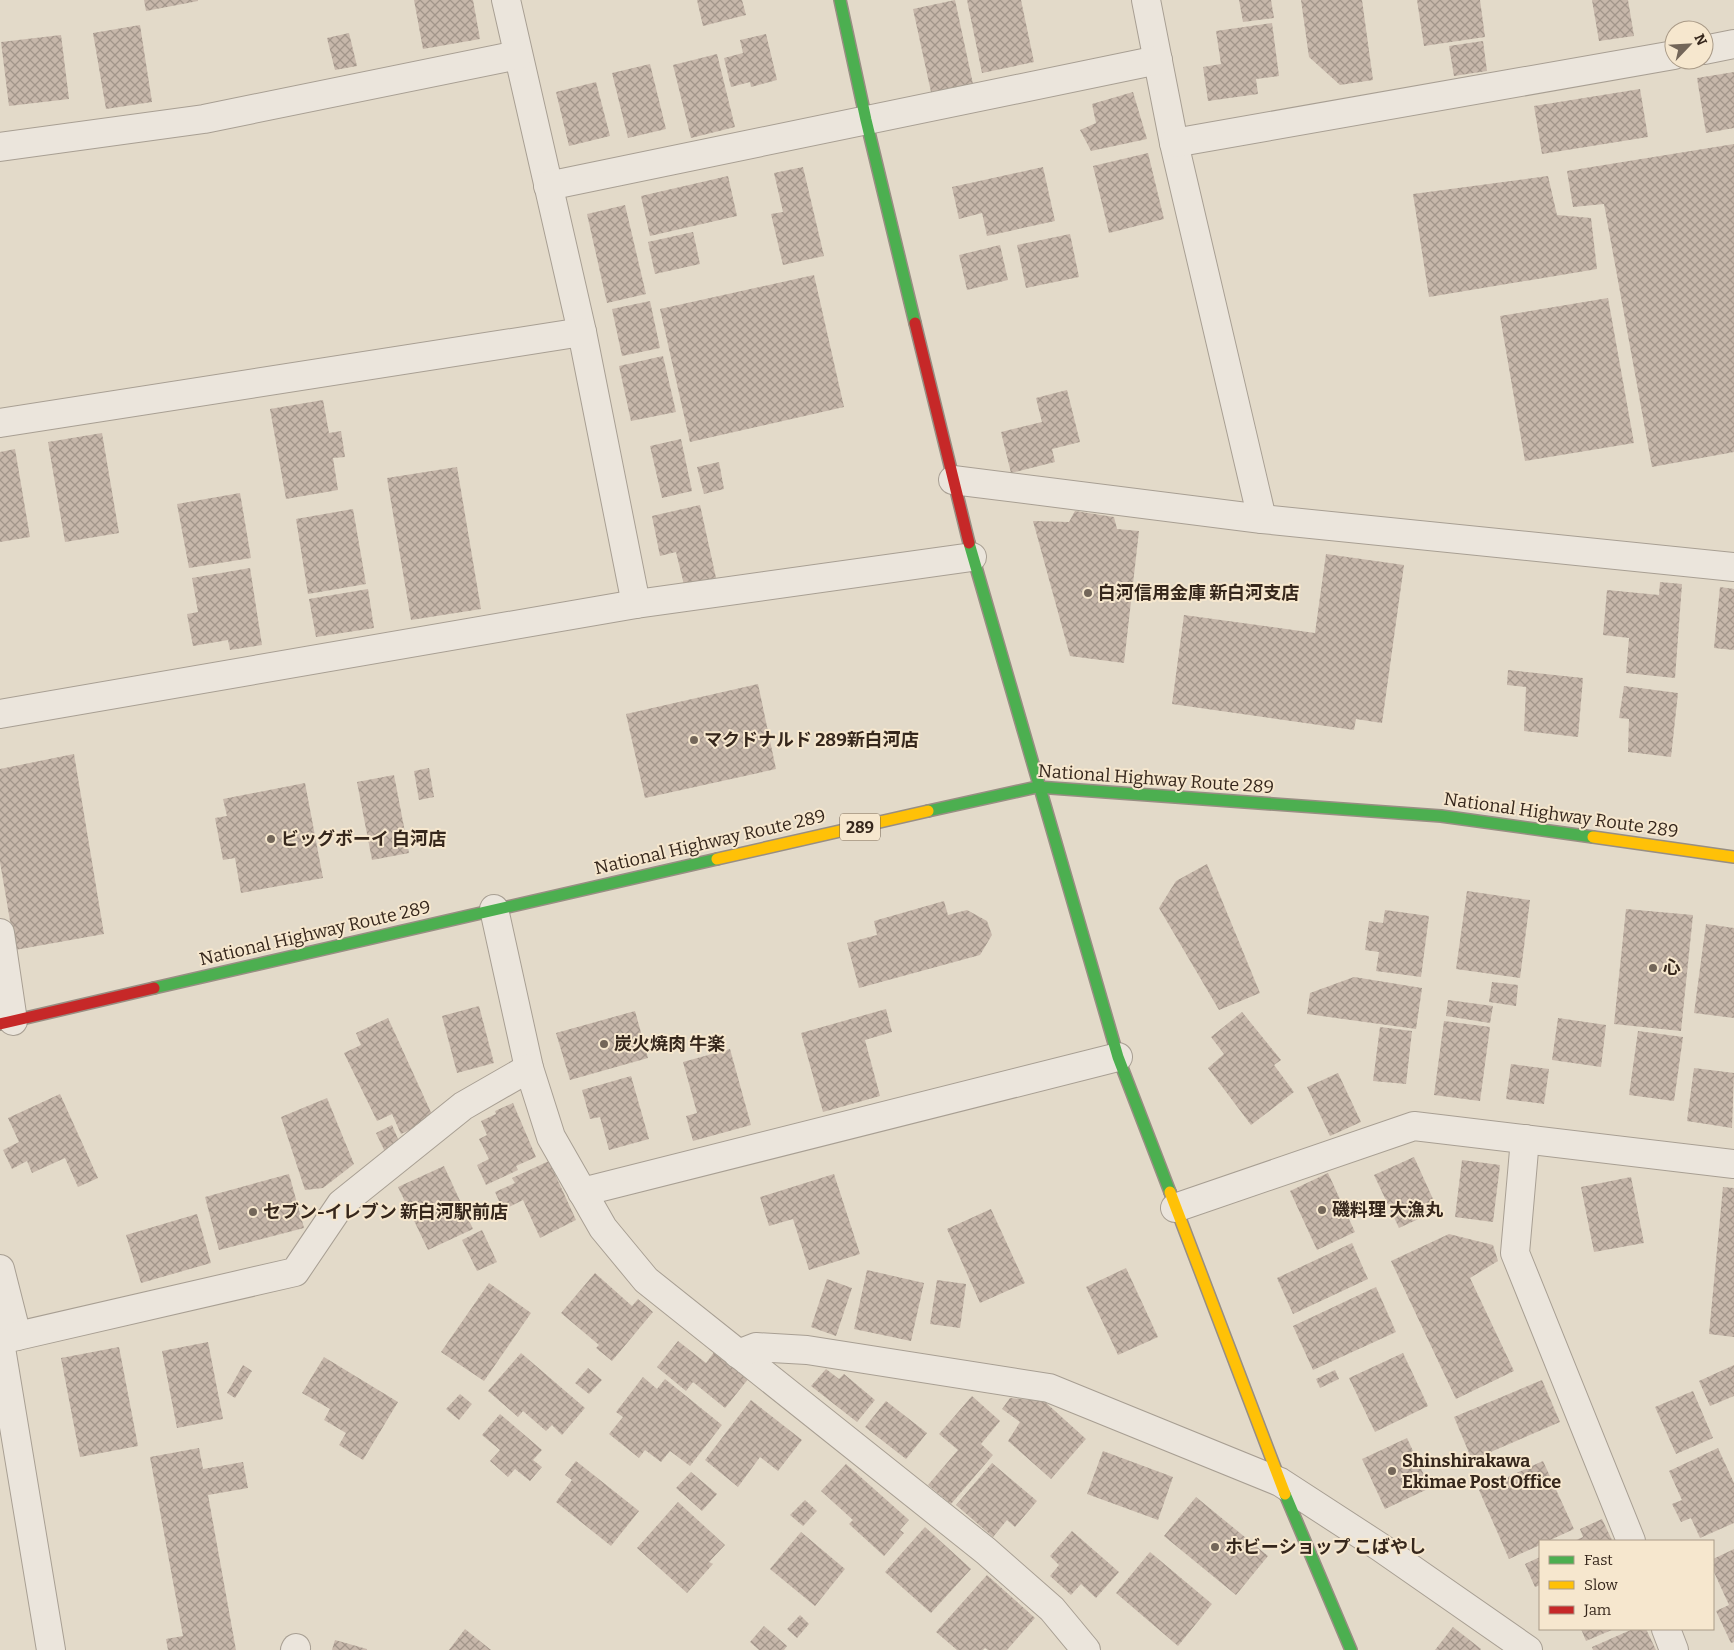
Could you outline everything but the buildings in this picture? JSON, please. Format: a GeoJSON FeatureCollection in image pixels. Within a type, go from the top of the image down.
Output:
{"type":"FeatureCollection","features":[{"type":"Feature","properties":{"kind":"main road"},"geometry":{"type":"LineString","coordinates":[[840,0],[866,120],[972,557],[1037,787],[1118,1057],[1280,1482],[1351,1650]]}},
{"type":"Feature","properties":{"kind":"main road","name":"National Highway Route 289"},"geometry":{"type":"LineString","coordinates":[[7,1022],[494,909],[1037,787],[1441,816],[1734,857]]}},
{"type":"Feature","properties":{"kind":"street"},"geometry":{"type":"LineString","coordinates":[[506,0],[582,332],[636,604]]}},
{"type":"Feature","properties":{"kind":"street"},"geometry":{"type":"LineString","coordinates":[[1146,0],[1174,143],[1262,519]]}},
{"type":"Feature","properties":{"kind":"street"},"geometry":{"type":"LineString","coordinates":[[1714,48],[1734,44]]}},
{"type":"Feature","properties":{"kind":"street"},"geometry":{"type":"LineString","coordinates":[[0,147],[204,119],[518,55]]}},
{"type":"Feature","properties":{"kind":"street"},"geometry":{"type":"LineString","coordinates":[[1174,143],[1664,57]]}},
{"type":"Feature","properties":{"kind":"street"},"geometry":{"type":"LineString","coordinates":[[548,186],[1158,60]]}},
{"type":"Feature","properties":{"kind":"street"},"geometry":{"type":"LineString","coordinates":[[0,423],[582,332]]}},
{"type":"Feature","properties":{"kind":"street"},"geometry":{"type":"LineString","coordinates":[[954,480],[1262,519],[1734,567]]}},
{"type":"Feature","properties":{"kind":"street"},"geometry":{"type":"LineString","coordinates":[[0,714],[636,604],[972,557]]}},
{"type":"Feature","properties":{"kind":"street"},"geometry":{"type":"LineString","coordinates":[[494,909],[530,1068],[551,1138],[603,1228],[646,1280],[986,1551],[1052,1609],[1086,1650]]}},
{"type":"Feature","properties":{"kind":"street"},"geometry":{"type":"LineString","coordinates":[[0,933],[7,1022]]}},
{"type":"Feature","properties":{"kind":"street"},"geometry":{"type":"LineString","coordinates":[[582,1192],[1118,1057]]}},
{"type":"Feature","properties":{"kind":"street"},"geometry":{"type":"LineString","coordinates":[[6,1339],[295,1272],[341,1204],[463,1106],[530,1068]]}},
{"type":"Feature","properties":{"kind":"street"},"geometry":{"type":"LineString","coordinates":[[1175,1208],[1414,1126],[1734,1164]]}},
{"type":"Feature","properties":{"kind":"street"},"geometry":{"type":"LineString","coordinates":[[1525,1139],[1516,1254],[1631,1540]]}},
{"type":"Feature","properties":{"kind":"street"},"geometry":{"type":"LineString","coordinates":[[0,1269],[6,1339],[51,1650]]}},
{"type":"Feature","properties":{"kind":"street"},"geometry":{"type":"LineString","coordinates":[[738,1354],[756,1348],[807,1350],[1049,1388],[1280,1482],[1380,1547],[1528,1650]]}},
{"type":"Feature","properties":{"kind":"street"},"geometry":{"type":"LineString","coordinates":[[1666,1630],[1674,1650]]}},
{"type":"Feature","properties":{"kind":"traffic: fast"},"geometry":{"type":"LineString","coordinates":[[840,0],[866,120],[915,323]]}},
{"type":"Feature","properties":{"kind":"traffic: fast"},"geometry":{"type":"LineString","coordinates":[[969,543],[1118,1057],[1170,1192]]}},
{"type":"Feature","properties":{"kind":"traffic: fast"},"geometry":{"type":"LineString","coordinates":[[928,811],[1037,787],[1441,816],[1593,837]]}},
{"type":"Feature","properties":{"kind":"traffic: fast"},"geometry":{"type":"LineString","coordinates":[[154,988],[717,859]]}},
{"type":"Feature","properties":{"kind":"traffic: fast"},"geometry":{"type":"LineString","coordinates":[[1285,1494],[1351,1650]]}},
{"type":"Feature","properties":{"kind":"traffic: slow"},"geometry":{"type":"LineString","coordinates":[[717,859],[928,811]]}},
{"type":"Feature","properties":{"kind":"traffic: slow"},"geometry":{"type":"LineString","coordinates":[[1593,837],[1734,857]]}},
{"type":"Feature","properties":{"kind":"traffic: slow"},"geometry":{"type":"LineString","coordinates":[[1170,1192],[1285,1494]]}},
{"type":"Feature","properties":{"kind":"traffic: jam"},"geometry":{"type":"LineString","coordinates":[[915,323],[969,543]]}},
{"type":"Feature","properties":{"kind":"traffic: jam"},"geometry":{"type":"LineString","coordinates":[[0,1024],[154,988]]}},
{"type":"Feature","properties":{"kind":"place","name":"白河信用金庫 新白河支店"},"geometry":{"type":"Point","coordinates":[1088,593]}},
{"type":"Feature","properties":{"kind":"place","name":"マクドナルド 289新白河店"},"geometry":{"type":"Point","coordinates":[694,740]}},
{"type":"Feature","properties":{"kind":"place","name":"ビッグボーイ 白河店"},"geometry":{"type":"Point","coordinates":[271,839]}},
{"type":"Feature","properties":{"kind":"place","name":"心"},"geometry":{"type":"Point","coordinates":[1653,968]}},
{"type":"Feature","properties":{"kind":"place","name":"炭火焼肉 牛楽"},"geometry":{"type":"Point","coordinates":[604,1044]}},
{"type":"Feature","properties":{"kind":"place","name":"磯料理 大漁丸"},"geometry":{"type":"Point","coordinates":[1322,1210]}},
{"type":"Feature","properties":{"kind":"place","name":"セブン‐イレブン 新白河駅前店"},"geometry":{"type":"Point","coordinates":[253,1212]}},
{"type":"Feature","properties":{"kind":"place","name":"Shinshirakawa Ekimae Post Office"},"geometry":{"type":"Point","coordinates":[1392,1471]}},
{"type":"Feature","properties":{"kind":"place","name":"ホビーショップ こばやし"},"geometry":{"type":"Point","coordinates":[1215,1547]}}]}
